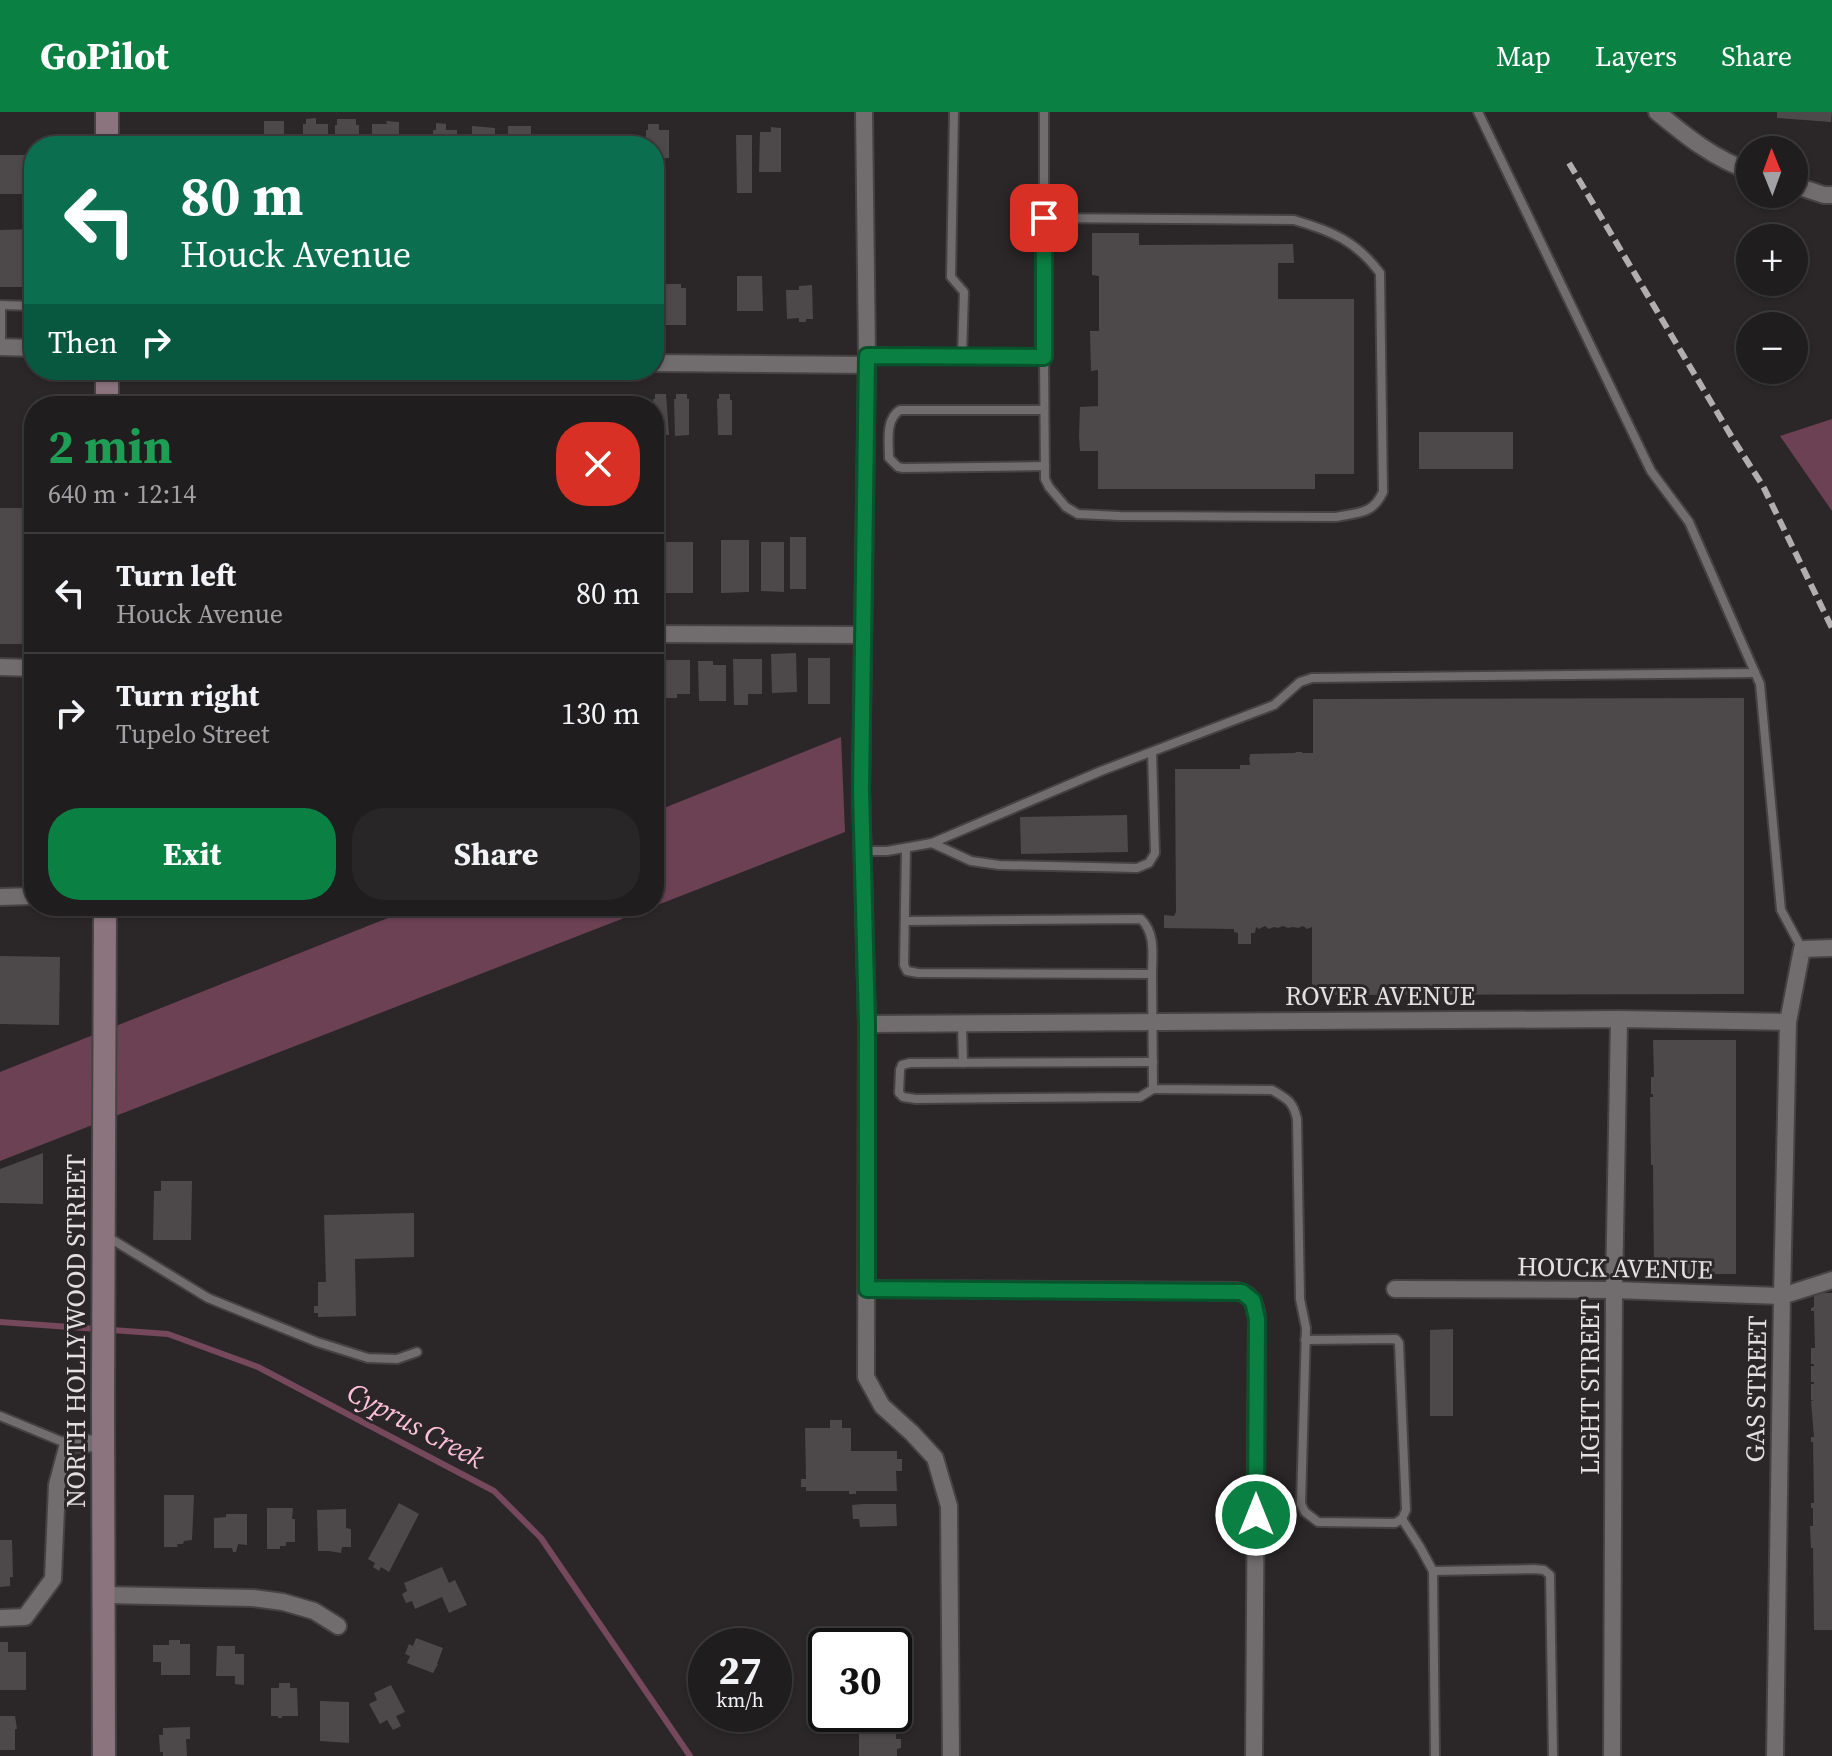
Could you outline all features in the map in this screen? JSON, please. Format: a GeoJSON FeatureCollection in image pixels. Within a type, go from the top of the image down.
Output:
{"type":"FeatureCollection","features":[{"type":"Feature","properties":{"kind":"main road"},"geometry":{"type":"LineString","coordinates":[[107,112],[107,136]]}},
{"type":"Feature","properties":{"kind":"main road","name":"NORTH HOLLYWOOD STREET"},"geometry":{"type":"LineString","coordinates":[[104,1756],[105,916]]}},
{"type":"Feature","properties":{"kind":"street"},"geometry":{"type":"LineString","coordinates":[[864,112],[867,360],[861,790],[867,1024],[866,1377],[882,1406],[935,1458],[949,1506],[951,1756]]}},
{"type":"Feature","properties":{"kind":"street"},"geometry":{"type":"LineString","coordinates":[[1657,112],[1696,144],[1736,164]]}},
{"type":"Feature","properties":{"kind":"street"},"geometry":{"type":"LineString","coordinates":[[1808,190],[1832,195]]}},
{"type":"Feature","properties":{"kind":"street"},"geometry":{"type":"LineString","coordinates":[[0,347],[24,348]]}},
{"type":"Feature","properties":{"kind":"street"},"geometry":{"type":"LineString","coordinates":[[664,363],[867,360]]}},
{"type":"Feature","properties":{"kind":"street"},"geometry":{"type":"LineString","coordinates":[[664,634],[862,635]]}},
{"type":"Feature","properties":{"kind":"street"},"geometry":{"type":"LineString","coordinates":[[0,667],[24,668]]}},
{"type":"Feature","properties":{"kind":"street"},"geometry":{"type":"LineString","coordinates":[[0,897],[24,896]]}},
{"type":"Feature","properties":{"kind":"street"},"geometry":{"type":"LineString","coordinates":[[1788,1022],[1802,949],[1832,948]]}},
{"type":"Feature","properties":{"kind":"street","name":"ROVER AVENUE"},"geometry":{"type":"LineString","coordinates":[[867,1024],[1619,1019],[1788,1022]]}},
{"type":"Feature","properties":{"kind":"street","name":"LIGHT STREET"},"geometry":{"type":"LineString","coordinates":[[1612,1756],[1614,1290],[1619,1019]]}},
{"type":"Feature","properties":{"kind":"street","name":"GAS STREET"},"geometry":{"type":"LineString","coordinates":[[1775,1756],[1788,1022]]}},
{"type":"Feature","properties":{"kind":"street","name":"HOUCK AVENUE"},"geometry":{"type":"LineString","coordinates":[[1395,1289],[1614,1290],[1782,1296],[1832,1280]]}},
{"type":"Feature","properties":{"kind":"street"},"geometry":{"type":"LineString","coordinates":[[867,1289],[1217,1290],[1242,1292],[1249,1296],[1257,1319],[1254,1756]]}},
{"type":"Feature","properties":{"kind":"street"},"geometry":{"type":"LineString","coordinates":[[0,1618],[25,1617],[53,1579],[57,1485],[68,1444],[103,1443]]}},
{"type":"Feature","properties":{"kind":"street"},"geometry":{"type":"LineString","coordinates":[[105,1595],[253,1598],[314,1611],[338,1626]]}},
{"type":"Feature","properties":{"kind":"lane"},"geometry":{"type":"LineString","coordinates":[[954,112],[951,277],[964,292],[962,357]]}},
{"type":"Feature","properties":{"kind":"lane"},"geometry":{"type":"LineString","coordinates":[[1044,112],[1044,218],[1044,357],[1044,410],[1045,479],[1049,487],[1066,507],[1078,514],[1135,517],[1336,517],[1368,510],[1377,504],[1383,492],[1380,273],[1345,238],[1294,220],[1044,218]]}},
{"type":"Feature","properties":{"kind":"lane"},"geometry":{"type":"LineString","coordinates":[[1478,112],[1651,471],[1689,522],[1760,684],[1781,910],[1802,949]]}},
{"type":"Feature","properties":{"kind":"lane"},"geometry":{"type":"LineString","coordinates":[[0,347],[1,305],[24,306]]}},
{"type":"Feature","properties":{"kind":"lane"},"geometry":{"type":"LineString","coordinates":[[867,360],[1044,357]]}},
{"type":"Feature","properties":{"kind":"lane"},"geometry":{"type":"LineString","coordinates":[[1044,410],[900,410],[893,414],[890,421],[889,458],[903,468],[1045,466]]}},
{"type":"Feature","properties":{"kind":"lane"},"geometry":{"type":"LineString","coordinates":[[862,851],[887,851],[932,843],[1101,771],[1274,705],[1300,682],[1312,678],[1755,673]]}},
{"type":"Feature","properties":{"kind":"lane"},"geometry":{"type":"LineString","coordinates":[[932,843],[971,861],[999,865],[1137,868],[1149,863],[1155,853],[1152,752]]}},
{"type":"Feature","properties":{"kind":"lane"},"geometry":{"type":"LineString","coordinates":[[906,848],[904,965],[907,971],[1152,974]]}},
{"type":"Feature","properties":{"kind":"lane"},"geometry":{"type":"LineString","coordinates":[[905,921],[1141,919],[1148,926],[1152,939],[1153,1089]]}},
{"type":"Feature","properties":{"kind":"lane"},"geometry":{"type":"LineString","coordinates":[[962,1023],[963,1063]]}},
{"type":"Feature","properties":{"kind":"lane"},"geometry":{"type":"LineString","coordinates":[[1153,1062],[910,1063],[902,1065],[900,1070],[899,1093],[903,1097],[916,1099],[1140,1097],[1153,1089],[1272,1090],[1289,1100],[1295,1108],[1297,1119],[1300,1299],[1306,1328],[1305,1340],[1301,1504],[1305,1512],[1318,1522],[1395,1523],[1402,1519],[1406,1510],[1399,1343],[1396,1339],[1305,1340]]}},
{"type":"Feature","properties":{"kind":"lane"},"geometry":{"type":"LineString","coordinates":[[104,1234],[208,1298],[317,1342],[368,1358],[397,1359],[417,1352]]}},
{"type":"Feature","properties":{"kind":"lane"},"geometry":{"type":"LineString","coordinates":[[0,1416],[68,1444]]}},
{"type":"Feature","properties":{"kind":"lane"},"geometry":{"type":"LineString","coordinates":[[1402,1519],[1433,1571],[1435,1756]]}},
{"type":"Feature","properties":{"kind":"lane"},"geometry":{"type":"LineString","coordinates":[[1433,1571],[1534,1569],[1544,1570],[1550,1575],[1553,1756]]}},
{"type":"Feature","properties":{"kind":"shaded area"},"geometry":{"type":"Polygon","coordinates":[[[1832,419],[1832,511],[1780,436],[1832,419]]]}},
{"type":"Feature","properties":{"kind":"shaded area"},"geometry":{"type":"Polygon","coordinates":[[[841,737],[845,832],[664,902],[664,808],[841,737]]]}},
{"type":"Feature","properties":{"kind":"shaded area"},"geometry":{"type":"Polygon","coordinates":[[[393,916],[629,916],[0,1161],[0,1072],[393,916]]]}},
{"type":"Feature","properties":{"kind":"building"},"geometry":{"type":"Polygon","coordinates":[[[1777,112],[1832,112],[1831,122],[1777,118],[1777,112]]]}},
{"type":"Feature","properties":{"kind":"building"},"geometry":{"type":"Polygon","coordinates":[[[316,118],[316,124],[328,124],[328,136],[303,136],[306,119],[316,118]]]}},
{"type":"Feature","properties":{"kind":"building"},"geometry":{"type":"Polygon","coordinates":[[[337,119],[356,119],[359,136],[335,136],[337,119]]]}},
{"type":"Feature","properties":{"kind":"building"},"geometry":{"type":"Polygon","coordinates":[[[264,121],[284,121],[284,136],[264,136],[264,121]]]}},
{"type":"Feature","properties":{"kind":"building"},"geometry":{"type":"Polygon","coordinates":[[[386,121],[399,122],[399,136],[372,136],[372,124],[387,124],[386,121]]]}},
{"type":"Feature","properties":{"kind":"building"},"geometry":{"type":"Polygon","coordinates":[[[436,123],[446,124],[446,130],[457,130],[457,136],[433,136],[433,130],[436,130],[436,123]]]}},
{"type":"Feature","properties":{"kind":"building"},"geometry":{"type":"Polygon","coordinates":[[[648,124],[659,124],[659,130],[669,130],[669,158],[664,158],[664,136],[646,136],[648,124]]]}},
{"type":"Feature","properties":{"kind":"building"},"geometry":{"type":"Polygon","coordinates":[[[472,126],[495,128],[495,136],[472,136],[472,126]]]}},
{"type":"Feature","properties":{"kind":"building"},"geometry":{"type":"Polygon","coordinates":[[[508,126],[531,126],[531,136],[508,136],[508,126]]]}},
{"type":"Feature","properties":{"kind":"building"},"geometry":{"type":"Polygon","coordinates":[[[771,127],[781,128],[781,172],[759,172],[760,132],[771,132],[771,127]]]}},
{"type":"Feature","properties":{"kind":"building"},"geometry":{"type":"Polygon","coordinates":[[[736,135],[752,135],[752,193],[737,193],[736,135]]]}},
{"type":"Feature","properties":{"kind":"building"},"geometry":{"type":"Polygon","coordinates":[[[0,155],[24,155],[24,194],[0,194],[0,155]]]}},
{"type":"Feature","properties":{"kind":"building"},"geometry":{"type":"Polygon","coordinates":[[[24,229],[24,287],[0,287],[0,230],[24,229]]]}},
{"type":"Feature","properties":{"kind":"building"},"geometry":{"type":"Polygon","coordinates":[[[1092,233],[1139,233],[1139,245],[1293,244],[1294,263],[1278,263],[1278,299],[1354,299],[1354,474],[1315,474],[1315,489],[1098,489],[1098,451],[1080,451],[1079,436],[1080,407],[1098,406],[1098,370],[1091,371],[1090,331],[1099,331],[1099,276],[1092,275],[1092,233]]]}},
{"type":"Feature","properties":{"kind":"building"},"geometry":{"type":"Polygon","coordinates":[[[737,276],[762,276],[763,311],[737,311],[737,276]]]}},
{"type":"Feature","properties":{"kind":"building"},"geometry":{"type":"Polygon","coordinates":[[[664,284],[681,284],[681,288],[686,288],[686,325],[664,325],[664,284]]]}},
{"type":"Feature","properties":{"kind":"building"},"geometry":{"type":"Polygon","coordinates":[[[812,285],[813,319],[799,322],[799,318],[787,319],[786,290],[799,290],[799,286],[812,285]]]}},
{"type":"Feature","properties":{"kind":"building"},"geometry":{"type":"Polygon","coordinates":[[[666,394],[669,435],[664,435],[664,396],[655,396],[666,394]]]}},
{"type":"Feature","properties":{"kind":"building"},"geometry":{"type":"Polygon","coordinates":[[[676,394],[687,394],[689,399],[689,435],[675,436],[676,394]]]}},
{"type":"Feature","properties":{"kind":"building"},"geometry":{"type":"Polygon","coordinates":[[[719,394],[730,394],[732,400],[732,435],[718,435],[719,394]]]}},
{"type":"Feature","properties":{"kind":"building"},"geometry":{"type":"Polygon","coordinates":[[[1419,432],[1513,432],[1513,469],[1419,469],[1419,432]]]}},
{"type":"Feature","properties":{"kind":"building"},"geometry":{"type":"Polygon","coordinates":[[[0,508],[24,508],[24,644],[0,644],[0,508]]]}},
{"type":"Feature","properties":{"kind":"building"},"geometry":{"type":"Polygon","coordinates":[[[790,537],[806,537],[806,589],[790,589],[790,537]]]}},
{"type":"Feature","properties":{"kind":"building"},"geometry":{"type":"Polygon","coordinates":[[[721,540],[749,540],[749,592],[721,593],[721,540]]]}},
{"type":"Feature","properties":{"kind":"building"},"geometry":{"type":"Polygon","coordinates":[[[666,542],[693,542],[693,593],[666,593],[666,542]]]}},
{"type":"Feature","properties":{"kind":"building"},"geometry":{"type":"Polygon","coordinates":[[[761,542],[784,542],[784,592],[761,591],[761,542]]]}},
{"type":"Feature","properties":{"kind":"building"},"geometry":{"type":"Polygon","coordinates":[[[796,653],[797,692],[772,693],[771,654],[796,653]]]}},
{"type":"Feature","properties":{"kind":"building"},"geometry":{"type":"Polygon","coordinates":[[[808,658],[830,658],[830,704],[808,704],[808,658]]]}},
{"type":"Feature","properties":{"kind":"building"},"geometry":{"type":"Polygon","coordinates":[[[733,659],[762,659],[762,694],[748,694],[748,705],[734,705],[733,659]]]}},
{"type":"Feature","properties":{"kind":"building"},"geometry":{"type":"Polygon","coordinates":[[[665,660],[690,660],[690,694],[665,698],[665,660]]]}},
{"type":"Feature","properties":{"kind":"building"},"geometry":{"type":"Polygon","coordinates":[[[698,661],[726,665],[726,701],[699,701],[698,661]]]}},
{"type":"Feature","properties":{"kind":"building"},"geometry":{"type":"Polygon","coordinates":[[[1744,698],[1744,994],[1312,995],[1312,927],[1256,927],[1255,933],[1251,933],[1251,944],[1238,944],[1238,933],[1234,929],[1164,928],[1164,915],[1174,916],[1176,912],[1175,769],[1240,769],[1240,765],[1250,765],[1250,754],[1313,753],[1313,699],[1744,698]]]}},
{"type":"Feature","properties":{"kind":"building"},"geometry":{"type":"Polygon","coordinates":[[[1127,815],[1128,852],[1021,854],[1020,817],[1127,815]]]}},
{"type":"Feature","properties":{"kind":"building"},"geometry":{"type":"Polygon","coordinates":[[[0,956],[60,957],[59,1025],[0,1024],[0,956]]]}},
{"type":"Feature","properties":{"kind":"building"},"geometry":{"type":"Polygon","coordinates":[[[1653,1040],[1736,1040],[1736,1274],[1654,1274],[1650,1097],[1653,1097],[1653,1040]]]}},
{"type":"Feature","properties":{"kind":"building"},"geometry":{"type":"Polygon","coordinates":[[[43,1153],[43,1204],[0,1203],[0,1169],[43,1153]]]}},
{"type":"Feature","properties":{"kind":"building"},"geometry":{"type":"Polygon","coordinates":[[[161,1181],[192,1181],[191,1240],[153,1240],[154,1191],[161,1191],[161,1181]]]}},
{"type":"Feature","properties":{"kind":"building"},"geometry":{"type":"Polygon","coordinates":[[[414,1213],[414,1257],[355,1259],[356,1316],[318,1317],[314,1306],[318,1306],[318,1282],[326,1282],[324,1215],[414,1213]]]}},
{"type":"Feature","properties":{"kind":"building"},"geometry":{"type":"Polygon","coordinates":[[[1814,1293],[1832,1293],[1832,1630],[1814,1630],[1810,1526],[1813,1526],[1811,1503],[1814,1503],[1811,1401],[1814,1401],[1811,1400],[1811,1384],[1814,1382],[1811,1382],[1811,1366],[1814,1364],[1811,1364],[1811,1348],[1815,1348],[1814,1311],[1811,1308],[1814,1307],[1814,1293]]]}},
{"type":"Feature","properties":{"kind":"building"},"geometry":{"type":"Polygon","coordinates":[[[1453,1329],[1453,1416],[1430,1416],[1430,1330],[1453,1329]]]}},
{"type":"Feature","properties":{"kind":"building"},"geometry":{"type":"Polygon","coordinates":[[[830,1420],[842,1420],[842,1428],[851,1428],[851,1451],[897,1451],[897,1459],[902,1459],[902,1471],[896,1471],[897,1491],[856,1491],[856,1494],[849,1494],[849,1491],[806,1491],[806,1487],[801,1487],[801,1479],[806,1479],[805,1428],[830,1428],[830,1420]]]}},
{"type":"Feature","properties":{"kind":"building"},"geometry":{"type":"Polygon","coordinates":[[[164,1495],[194,1495],[192,1540],[177,1544],[178,1547],[164,1547],[164,1495]]]}},
{"type":"Feature","properties":{"kind":"building"},"geometry":{"type":"Polygon","coordinates":[[[399,1503],[419,1514],[389,1572],[381,1567],[379,1571],[373,1567],[375,1563],[368,1559],[399,1503]]]}},
{"type":"Feature","properties":{"kind":"building"},"geometry":{"type":"Polygon","coordinates":[[[896,1504],[897,1526],[860,1527],[859,1519],[853,1519],[852,1505],[896,1504]]]}},
{"type":"Feature","properties":{"kind":"building"},"geometry":{"type":"Polygon","coordinates":[[[267,1508],[293,1508],[295,1542],[286,1542],[286,1546],[280,1546],[280,1549],[267,1549],[267,1508]]]}},
{"type":"Feature","properties":{"kind":"building"},"geometry":{"type":"Polygon","coordinates":[[[346,1509],[346,1528],[351,1529],[351,1547],[342,1547],[341,1553],[318,1551],[317,1510],[346,1509]]]}},
{"type":"Feature","properties":{"kind":"building"},"geometry":{"type":"Polygon","coordinates":[[[226,1514],[247,1514],[247,1545],[238,1544],[236,1552],[232,1548],[214,1548],[214,1518],[226,1517],[226,1514]]]}},
{"type":"Feature","properties":{"kind":"building"},"geometry":{"type":"Polygon","coordinates":[[[0,1540],[12,1540],[13,1577],[10,1577],[10,1586],[0,1587],[0,1540]]]}},
{"type":"Feature","properties":{"kind":"building"},"geometry":{"type":"Polygon","coordinates":[[[442,1567],[449,1583],[455,1580],[467,1605],[449,1613],[442,1597],[415,1609],[412,1601],[406,1603],[402,1594],[407,1591],[404,1583],[442,1567]]]}},
{"type":"Feature","properties":{"kind":"building"},"geometry":{"type":"Polygon","coordinates":[[[416,1638],[443,1648],[433,1673],[407,1663],[410,1656],[405,1654],[416,1638]]]}},
{"type":"Feature","properties":{"kind":"building"},"geometry":{"type":"Polygon","coordinates":[[[169,1640],[190,1644],[190,1675],[161,1675],[161,1662],[153,1662],[153,1645],[169,1645],[169,1640]]]}},
{"type":"Feature","properties":{"kind":"building"},"geometry":{"type":"Polygon","coordinates":[[[0,1642],[8,1642],[8,1652],[26,1652],[26,1690],[0,1690],[0,1642]]]}},
{"type":"Feature","properties":{"kind":"building"},"geometry":{"type":"Polygon","coordinates":[[[217,1646],[235,1646],[235,1654],[244,1654],[244,1685],[235,1684],[235,1676],[216,1676],[217,1646]]]}},
{"type":"Feature","properties":{"kind":"building"},"geometry":{"type":"Polygon","coordinates":[[[279,1683],[290,1683],[290,1688],[297,1688],[298,1716],[271,1716],[271,1688],[279,1688],[279,1683]]]}},
{"type":"Feature","properties":{"kind":"building"},"geometry":{"type":"Polygon","coordinates":[[[391,1685],[405,1712],[396,1716],[401,1726],[393,1730],[387,1720],[380,1724],[369,1704],[377,1700],[374,1693],[391,1685]]]}},
{"type":"Feature","properties":{"kind":"building"},"geometry":{"type":"Polygon","coordinates":[[[320,1701],[349,1702],[349,1743],[320,1741],[320,1701]]]}},
{"type":"Feature","properties":{"kind":"building"},"geometry":{"type":"Polygon","coordinates":[[[0,1716],[15,1716],[15,1750],[0,1750],[0,1716]]]}},
{"type":"Feature","properties":{"kind":"building"},"geometry":{"type":"Polygon","coordinates":[[[190,1727],[190,1739],[186,1739],[187,1756],[163,1756],[159,1735],[163,1735],[163,1728],[190,1727]]]}},
{"type":"Feature","properties":{"kind":"building"},"geometry":{"type":"Polygon","coordinates":[[[859,1732],[896,1732],[896,1739],[901,1739],[897,1756],[859,1756],[859,1732]]]}},
{"type":"Feature","properties":{"kind":"waterway","name":"Cyprus Creek"},"geometry":{"type":"LineString","coordinates":[[0,1322],[168,1334],[258,1367],[494,1491],[541,1538],[690,1756]]}},
{"type":"Feature","properties":{"kind":"railway"},"geometry":{"type":"LineString","coordinates":[[1569,163],[1763,486],[1832,628]]}},
{"type":"Feature","properties":{"kind":"route"},"geometry":{"type":"LineString","coordinates":[[1044,218],[1044,357],[867,356],[861,790],[867,1024],[867,1289],[1217,1290],[1242,1292],[1249,1296],[1257,1319],[1256,1515]]}}]}
